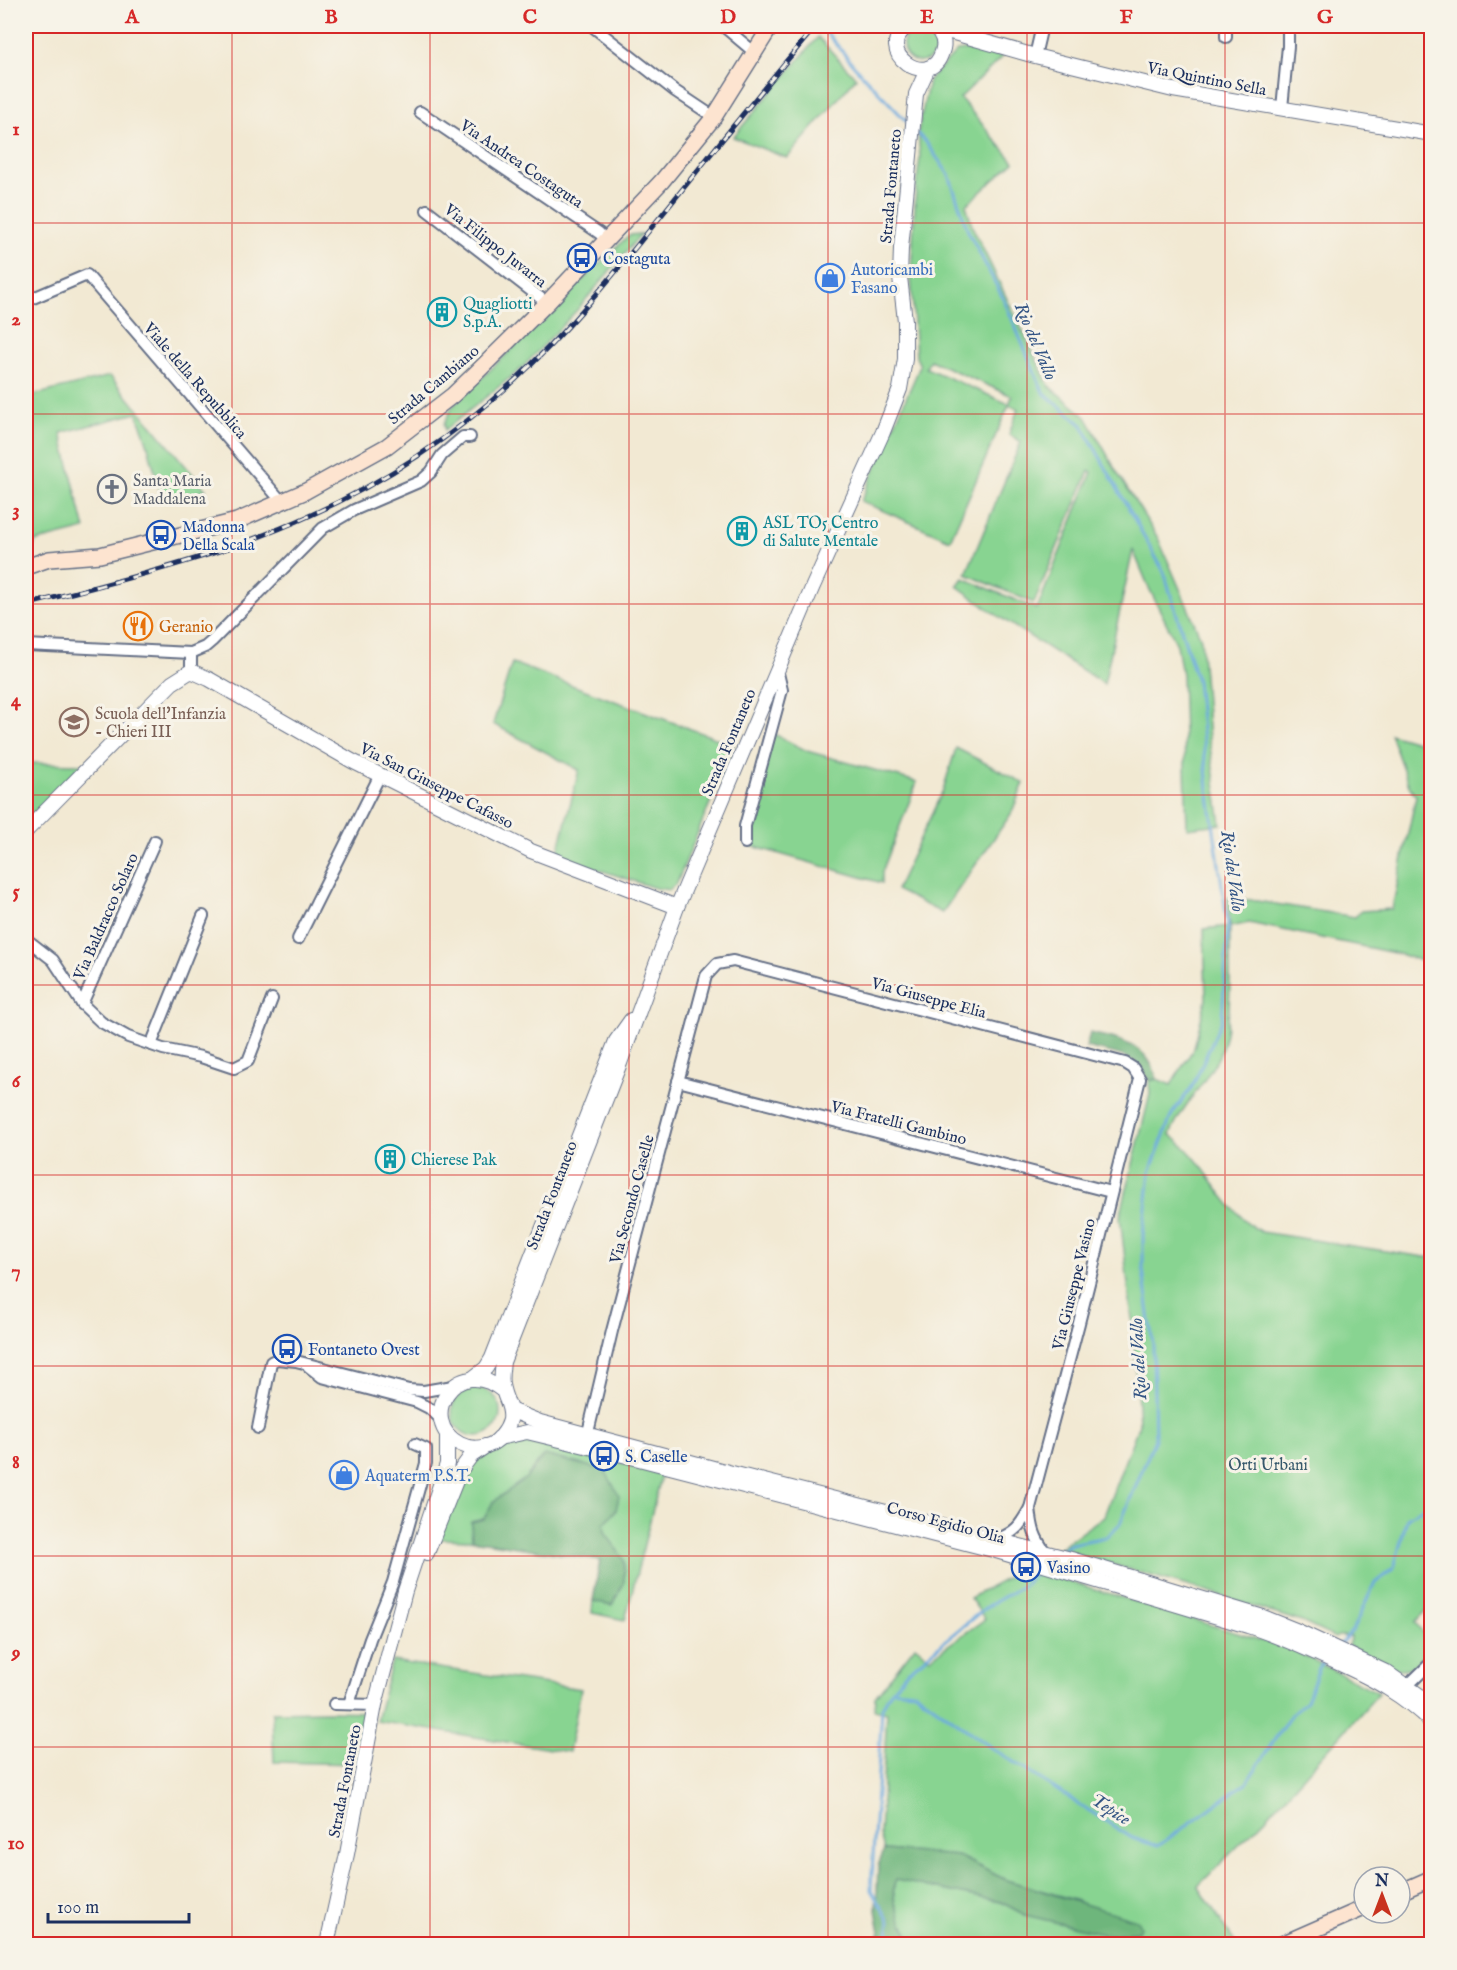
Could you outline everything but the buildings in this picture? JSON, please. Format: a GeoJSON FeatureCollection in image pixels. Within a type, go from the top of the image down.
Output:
{"type":"FeatureCollection","features":[{"type":"Feature","properties":{"kind":"main road","name":"Strada Cambiano"},"geometry":{"type":"LineString","coordinates":[[26,567],[49,559],[100,555],[237,521],[283,503],[366,458],[408,430],[453,395],[547,303],[662,181],[714,117],[771,26]]}},
{"type":"Feature","properties":{"kind":"main road"},"geometry":{"type":"LineString","coordinates":[[1412,1887],[1431,1878]]}},
{"type":"Feature","properties":{"kind":"main road"},"geometry":{"type":"LineString","coordinates":[[1282,1944],[1352,1913]]}},
{"type":"Feature","properties":{"kind":"street"},"geometry":{"type":"LineString","coordinates":[[592,26],[675,91],[714,117]]}},
{"type":"Feature","properties":{"kind":"street"},"geometry":{"type":"LineString","coordinates":[[723,26],[754,52]]}},
{"type":"Feature","properties":{"kind":"street"},"geometry":{"type":"LineString","coordinates":[[1035,56],[1042,26]]}},
{"type":"Feature","properties":{"kind":"street"},"geometry":{"type":"LineString","coordinates":[[1226,26],[1226,37]]}},
{"type":"Feature","properties":{"kind":"street"},"geometry":{"type":"LineString","coordinates":[[1282,108],[1288,26]]}},
{"type":"Feature","properties":{"kind":"street","name":"Strada Fontaneto"},"geometry":{"type":"LineString","coordinates":[[902,28],[897,40],[898,54],[907,65],[916,94]]}},
{"type":"Feature","properties":{"kind":"street"},"geometry":{"type":"LineString","coordinates":[[907,65],[914,68],[928,68],[935,64],[942,54],[943,39],[936,28]]}},
{"type":"Feature","properties":{"kind":"street","name":"Via Quintino Sella"},"geometry":{"type":"LineString","coordinates":[[936,28],[1035,56],[1173,90],[1431,134]]}},
{"type":"Feature","properties":{"kind":"street","name":"Via Quintino Sella"},"geometry":{"type":"LineString","coordinates":[[942,54],[956,43],[979,41]]}},
{"type":"Feature","properties":{"kind":"street","name":"Strada Fontaneto"},"geometry":{"type":"LineString","coordinates":[[510,1410],[503,1391],[501,1376],[503,1362],[616,1075],[677,907],[777,668],[900,389],[905,359],[905,321],[900,276],[901,248],[916,94],[928,68]]}},
{"type":"Feature","properties":{"kind":"street","name":"Via Andrea Costaguta"},"geometry":{"type":"LineString","coordinates":[[420,112],[599,232],[607,241]]}},
{"type":"Feature","properties":{"kind":"street","name":"Via Filippo Juvarra"},"geometry":{"type":"LineString","coordinates":[[427,210],[547,303]]}},
{"type":"Feature","properties":{"kind":"street","name":"Viale della Repubblica"},"geometry":{"type":"LineString","coordinates":[[26,301],[87,275],[283,503]]}},
{"type":"Feature","properties":{"kind":"street"},"geometry":{"type":"LineString","coordinates":[[26,645],[191,653],[205,647],[323,528],[362,506],[421,481],[432,472],[442,455],[463,437],[470,436]]}},
{"type":"Feature","properties":{"kind":"street"},"geometry":{"type":"LineString","coordinates":[[26,831],[172,683],[191,671],[191,653]]}},
{"type":"Feature","properties":{"kind":"street"},"geometry":{"type":"LineString","coordinates":[[744,843],[745,826],[782,690],[777,668]]}},
{"type":"Feature","properties":{"kind":"street","name":"Via San Giuseppe Cafasso"},"geometry":{"type":"LineString","coordinates":[[191,671],[380,775],[531,851],[677,907]]}},
{"type":"Feature","properties":{"kind":"street"},"geometry":{"type":"LineString","coordinates":[[298,939],[380,775]]}},
{"type":"Feature","properties":{"kind":"street","name":"Via Baldracco Solaro"},"geometry":{"type":"LineString","coordinates":[[82,1004],[155,841]]}},
{"type":"Feature","properties":{"kind":"street"},"geometry":{"type":"LineString","coordinates":[[151,1045],[203,916]]}},
{"type":"Feature","properties":{"kind":"street"},"geometry":{"type":"LineString","coordinates":[[26,939],[53,960],[82,1004],[101,1022],[128,1037],[151,1045],[234,1068],[248,1060],[272,999]]}},
{"type":"Feature","properties":{"kind":"street","name":"Via Giuseppe Elia"},"geometry":{"type":"LineString","coordinates":[[717,964],[733,961],[1125,1063],[1133,1068]]}},
{"type":"Feature","properties":{"kind":"street","name":"Via Secondo Caselle"},"geometry":{"type":"LineString","coordinates":[[586,1440],[683,1058],[706,976],[717,964]]}},
{"type":"Feature","properties":{"kind":"street"},"geometry":{"type":"LineString","coordinates":[[473,1378],[485,1369],[492,1358],[616,1041],[640,1009]]}},
{"type":"Feature","properties":{"kind":"street","name":"Via Giuseppe Vasino"},"geometry":{"type":"LineString","coordinates":[[996,1540],[1011,1534],[1020,1525],[1030,1508],[1074,1344],[1140,1079],[1133,1068]]}},
{"type":"Feature","properties":{"kind":"street","name":"Via Fratelli Gambino"},"geometry":{"type":"LineString","coordinates":[[678,1081],[1111,1192]]}},
{"type":"Feature","properties":{"kind":"street"},"geometry":{"type":"LineString","coordinates":[[258,1428],[271,1362],[277,1359],[409,1390],[424,1391],[453,1386],[473,1378],[494,1383],[503,1391]]}},
{"type":"Feature","properties":{"kind":"street"},"geometry":{"type":"LineString","coordinates":[[306,1364],[322,1377],[417,1402],[429,1408],[441,1419],[447,1434],[447,1464],[407,1584],[395,1630]]}},
{"type":"Feature","properties":{"kind":"street"},"geometry":{"type":"LineString","coordinates":[[441,1419],[443,1400],[453,1386]]}},
{"type":"Feature","properties":{"kind":"street"},"geometry":{"type":"LineString","coordinates":[[395,1630],[460,1471],[471,1456],[500,1438],[510,1420],[510,1410]]}},
{"type":"Feature","properties":{"kind":"street","name":"Corso Egidio Olia"},"geometry":{"type":"LineString","coordinates":[[510,1410],[631,1457],[1034,1562],[1324,1649]]}},
{"type":"Feature","properties":{"kind":"street","name":"Corso Egidio Olia"},"geometry":{"type":"LineString","coordinates":[[500,1438],[527,1432],[586,1440],[732,1473],[1071,1559],[1263,1617],[1341,1658],[1386,1672],[1431,1723]]}},
{"type":"Feature","properties":{"kind":"street"},"geometry":{"type":"LineString","coordinates":[[447,1434],[465,1446],[476,1448],[486,1446]]}},
{"type":"Feature","properties":{"kind":"street"},"geometry":{"type":"LineString","coordinates":[[349,1704],[370,1639],[393,1582],[426,1463],[426,1449],[415,1444]]}},
{"type":"Feature","properties":{"kind":"street","name":"Via Giuseppe Vasino"},"geometry":{"type":"LineString","coordinates":[[1030,1508],[1036,1540],[1046,1553]]}},
{"type":"Feature","properties":{"kind":"street","name":"Strada Fontaneto"},"geometry":{"type":"LineString","coordinates":[[326,1943],[347,1854],[375,1705],[395,1630]]}},
{"type":"Feature","properties":{"kind":"street"},"geometry":{"type":"LineString","coordinates":[[1403,1690],[1431,1662]]}},
{"type":"Feature","properties":{"kind":"street","name":"Corso Egidio Olia"},"geometry":{"type":"LineString","coordinates":[[1403,1690],[1431,1704]]}},
{"type":"Feature","properties":{"kind":"street"},"geometry":{"type":"LineString","coordinates":[[333,1704],[375,1705]]}},
{"type":"Feature","properties":{"kind":"green space"},"geometry":{"type":"Polygon","coordinates":[[[920,28],[932,33],[937,45],[932,57],[920,62],[908,57],[903,45],[908,33],[920,28]]]}},
{"type":"Feature","properties":{"kind":"green space"},"geometry":{"type":"Polygon","coordinates":[[[818,37],[856,78],[787,158],[733,137],[818,37]]]}},
{"type":"Feature","properties":{"kind":"green space"},"geometry":{"type":"Polygon","coordinates":[[[976,49],[1003,56],[960,98],[1014,162],[966,205],[973,228],[1049,386],[1086,417],[1158,538],[1201,639],[1209,739],[1221,824],[1187,828],[1182,675],[1177,645],[1133,550],[1104,684],[998,616],[957,586],[963,578],[1037,609],[1092,472],[1089,471],[1034,603],[966,574],[1021,442],[1009,434],[1018,409],[1009,405],[950,540],[861,501],[920,366],[916,357],[911,276],[920,158],[918,132],[929,80],[957,51],[976,49]],[[930,360],[926,368],[1009,404],[1012,396],[930,360]]]}},
{"type":"Feature","properties":{"kind":"green space"},"geometry":{"type":"Polygon","coordinates":[[[641,234],[578,309],[522,368],[445,430],[444,424],[452,407],[629,235],[641,234]]]}},
{"type":"Feature","properties":{"kind":"green space"},"geometry":{"type":"Polygon","coordinates":[[[110,376],[206,490],[163,502],[137,413],[61,433],[85,529],[34,542],[34,546],[26,548],[26,397],[110,376]]]}},
{"type":"Feature","properties":{"kind":"green space"},"geometry":{"type":"Polygon","coordinates":[[[512,663],[734,745],[677,883],[669,890],[655,888],[557,856],[579,770],[493,724],[512,663]]]}},
{"type":"Feature","properties":{"kind":"green space"},"geometry":{"type":"Polygon","coordinates":[[[772,733],[807,751],[917,782],[882,872],[882,883],[748,845],[747,835],[772,733]]]}},
{"type":"Feature","properties":{"kind":"green space","name":"Orti Urbani"},"geometry":{"type":"Polygon","coordinates":[[[1390,734],[1431,746],[1431,964],[1399,954],[1249,923],[1230,927],[1229,1010],[1224,1042],[1213,1067],[1180,1114],[1170,1135],[1183,1145],[1247,1223],[1261,1232],[1431,1258],[1432,1606],[1415,1622],[1431,1646],[1416,1663],[1404,1669],[1396,1669],[1379,1663],[1348,1645],[1351,1636],[1335,1638],[1302,1622],[1195,1588],[1058,1549],[1104,1516],[1139,1424],[1134,1336],[1120,1217],[1150,1094],[1149,1081],[1157,1079],[1171,1085],[1194,1048],[1206,999],[1204,929],[1230,926],[1228,898],[1355,917],[1361,911],[1392,909],[1416,796],[1409,786],[1390,734]]]}},
{"type":"Feature","properties":{"kind":"green space"},"geometry":{"type":"Polygon","coordinates":[[[956,748],[1024,783],[1011,814],[942,913],[896,890],[943,790],[956,748]]]}},
{"type":"Feature","properties":{"kind":"green space"},"geometry":{"type":"Polygon","coordinates":[[[26,763],[82,764],[26,821],[26,763]]]}},
{"type":"Feature","properties":{"kind":"green space"},"geometry":{"type":"Polygon","coordinates":[[[1090,1033],[1132,1045],[1147,1058],[1157,1079],[1149,1081],[1138,1065],[1123,1056],[1086,1047],[1090,1033]]]}},
{"type":"Feature","properties":{"kind":"green space"},"geometry":{"type":"Polygon","coordinates":[[[471,1388],[481,1388],[496,1398],[500,1412],[499,1421],[490,1432],[481,1436],[471,1436],[456,1426],[452,1417],[452,1407],[462,1392],[471,1388]]]}},
{"type":"Feature","properties":{"kind":"green space"},"geometry":{"type":"Polygon","coordinates":[[[523,1438],[662,1473],[625,1620],[592,1613],[593,1601],[612,1605],[624,1583],[604,1524],[616,1510],[599,1469],[544,1455],[526,1478],[493,1502],[484,1519],[471,1522],[472,1540],[437,1539],[463,1477],[477,1458],[489,1455],[523,1438]]]}},
{"type":"Feature","properties":{"kind":"green space"},"geometry":{"type":"Polygon","coordinates":[[[544,1455],[599,1469],[607,1474],[619,1496],[616,1510],[604,1524],[605,1532],[624,1560],[624,1583],[612,1605],[593,1601],[600,1560],[472,1540],[471,1522],[484,1519],[493,1502],[526,1478],[544,1455]]]}},
{"type":"Feature","properties":{"kind":"green space"},"geometry":{"type":"Polygon","coordinates":[[[1026,1568],[1295,1651],[1379,1693],[1266,1818],[1198,1886],[1236,1944],[913,1944],[896,1904],[894,1888],[896,1880],[1001,1902],[1025,1915],[1078,1901],[1006,1880],[958,1856],[884,1850],[880,1835],[887,1712],[874,1709],[875,1697],[915,1646],[930,1658],[985,1619],[970,1598],[1026,1568]]]}},
{"type":"Feature","properties":{"kind":"green space"},"geometry":{"type":"Polygon","coordinates":[[[392,1661],[581,1689],[569,1752],[376,1721],[392,1661]]]}},
{"type":"Feature","properties":{"kind":"green space"},"geometry":{"type":"Polygon","coordinates":[[[272,1712],[370,1712],[359,1764],[274,1762],[272,1712]]]}},
{"type":"Feature","properties":{"kind":"green space"},"geometry":{"type":"Polygon","coordinates":[[[884,1850],[958,1856],[1006,1880],[1137,1920],[1140,1926],[1138,1931],[1110,1935],[1025,1915],[1001,1902],[896,1880],[893,1895],[895,1904],[913,1944],[873,1944],[880,1932],[876,1910],[878,1866],[884,1850]]]}},
{"type":"Feature","properties":{"kind":"waterway","name":"Rio del Vallo"},"geometry":{"type":"LineString","coordinates":[[815,26],[826,32],[856,68],[909,124]]}},
{"type":"Feature","properties":{"kind":"waterway","name":"Rio del Vallo"},"geometry":{"type":"LineString","coordinates":[[917,133],[949,175],[968,231],[1003,298],[1043,392],[1082,425],[1164,572],[1197,681],[1208,789],[1228,927],[1222,1020],[1192,1087],[1172,1114],[1150,1172],[1143,1234],[1143,1270],[1153,1345],[1155,1439],[1120,1524],[1106,1537],[1071,1544],[1061,1551]]}},
{"type":"Feature","properties":{"kind":"waterway","name":"Tepice"},"geometry":{"type":"LineString","coordinates":[[1338,1646],[1352,1631],[1375,1583],[1394,1568],[1407,1518],[1432,1502]]}},
{"type":"Feature","properties":{"kind":"waterway","name":"Rio del Vallo"},"geometry":{"type":"LineString","coordinates":[[892,1690],[906,1673],[985,1608],[1024,1585],[1040,1568]]}},
{"type":"Feature","properties":{"kind":"waterway","name":"Tepice"},"geometry":{"type":"LineString","coordinates":[[886,1944],[890,1922],[871,1890],[882,1707],[892,1690],[915,1692],[993,1749],[1132,1838],[1158,1846],[1247,1782],[1290,1716],[1306,1701],[1320,1666],[1324,1662]]}},
{"type":"Feature","properties":{"kind":"railway"},"geometry":{"type":"LineString","coordinates":[[26,605],[170,566],[277,530],[365,488],[418,456],[468,420],[533,363],[588,304],[816,26]]}},
{"type":"Feature","properties":{"kind":"place","name":"Costaguta"},"geometry":{"type":"Point","coordinates":[582,258]}},
{"type":"Feature","properties":{"kind":"place","name":"Autoricambi Fasano"},"geometry":{"type":"Point","coordinates":[830,278]}},
{"type":"Feature","properties":{"kind":"place","name":"Quagliotti S.p.A."},"geometry":{"type":"Point","coordinates":[442,312]}},
{"type":"Feature","properties":{"kind":"place","name":"Santa Maria Maddalena"},"geometry":{"type":"Point","coordinates":[112,489]}},
{"type":"Feature","properties":{"kind":"place","name":"ASL TO5 Centro di Salute Mentale"},"geometry":{"type":"Point","coordinates":[742,531]}},
{"type":"Feature","properties":{"kind":"place","name":"Madonna Della Scala"},"geometry":{"type":"Point","coordinates":[161,535]}},
{"type":"Feature","properties":{"kind":"place","name":"Geranio"},"geometry":{"type":"Point","coordinates":[138,626]}},
{"type":"Feature","properties":{"kind":"place","name":"Scuola dell'Infanzia - Chieri III"},"geometry":{"type":"Point","coordinates":[74,722]}},
{"type":"Feature","properties":{"kind":"place","name":"Chierese Pak"},"geometry":{"type":"Point","coordinates":[390,1159]}},
{"type":"Feature","properties":{"kind":"place","name":"Fontaneto Ovest"},"geometry":{"type":"Point","coordinates":[287,1349]}},
{"type":"Feature","properties":{"kind":"place","name":"S. Caselle"},"geometry":{"type":"Point","coordinates":[604,1456]}},
{"type":"Feature","properties":{"kind":"place","name":"Aquaterm P.S.T."},"geometry":{"type":"Point","coordinates":[344,1475]}},
{"type":"Feature","properties":{"kind":"place","name":"Vasino"},"geometry":{"type":"Point","coordinates":[1026,1567]}}]}
